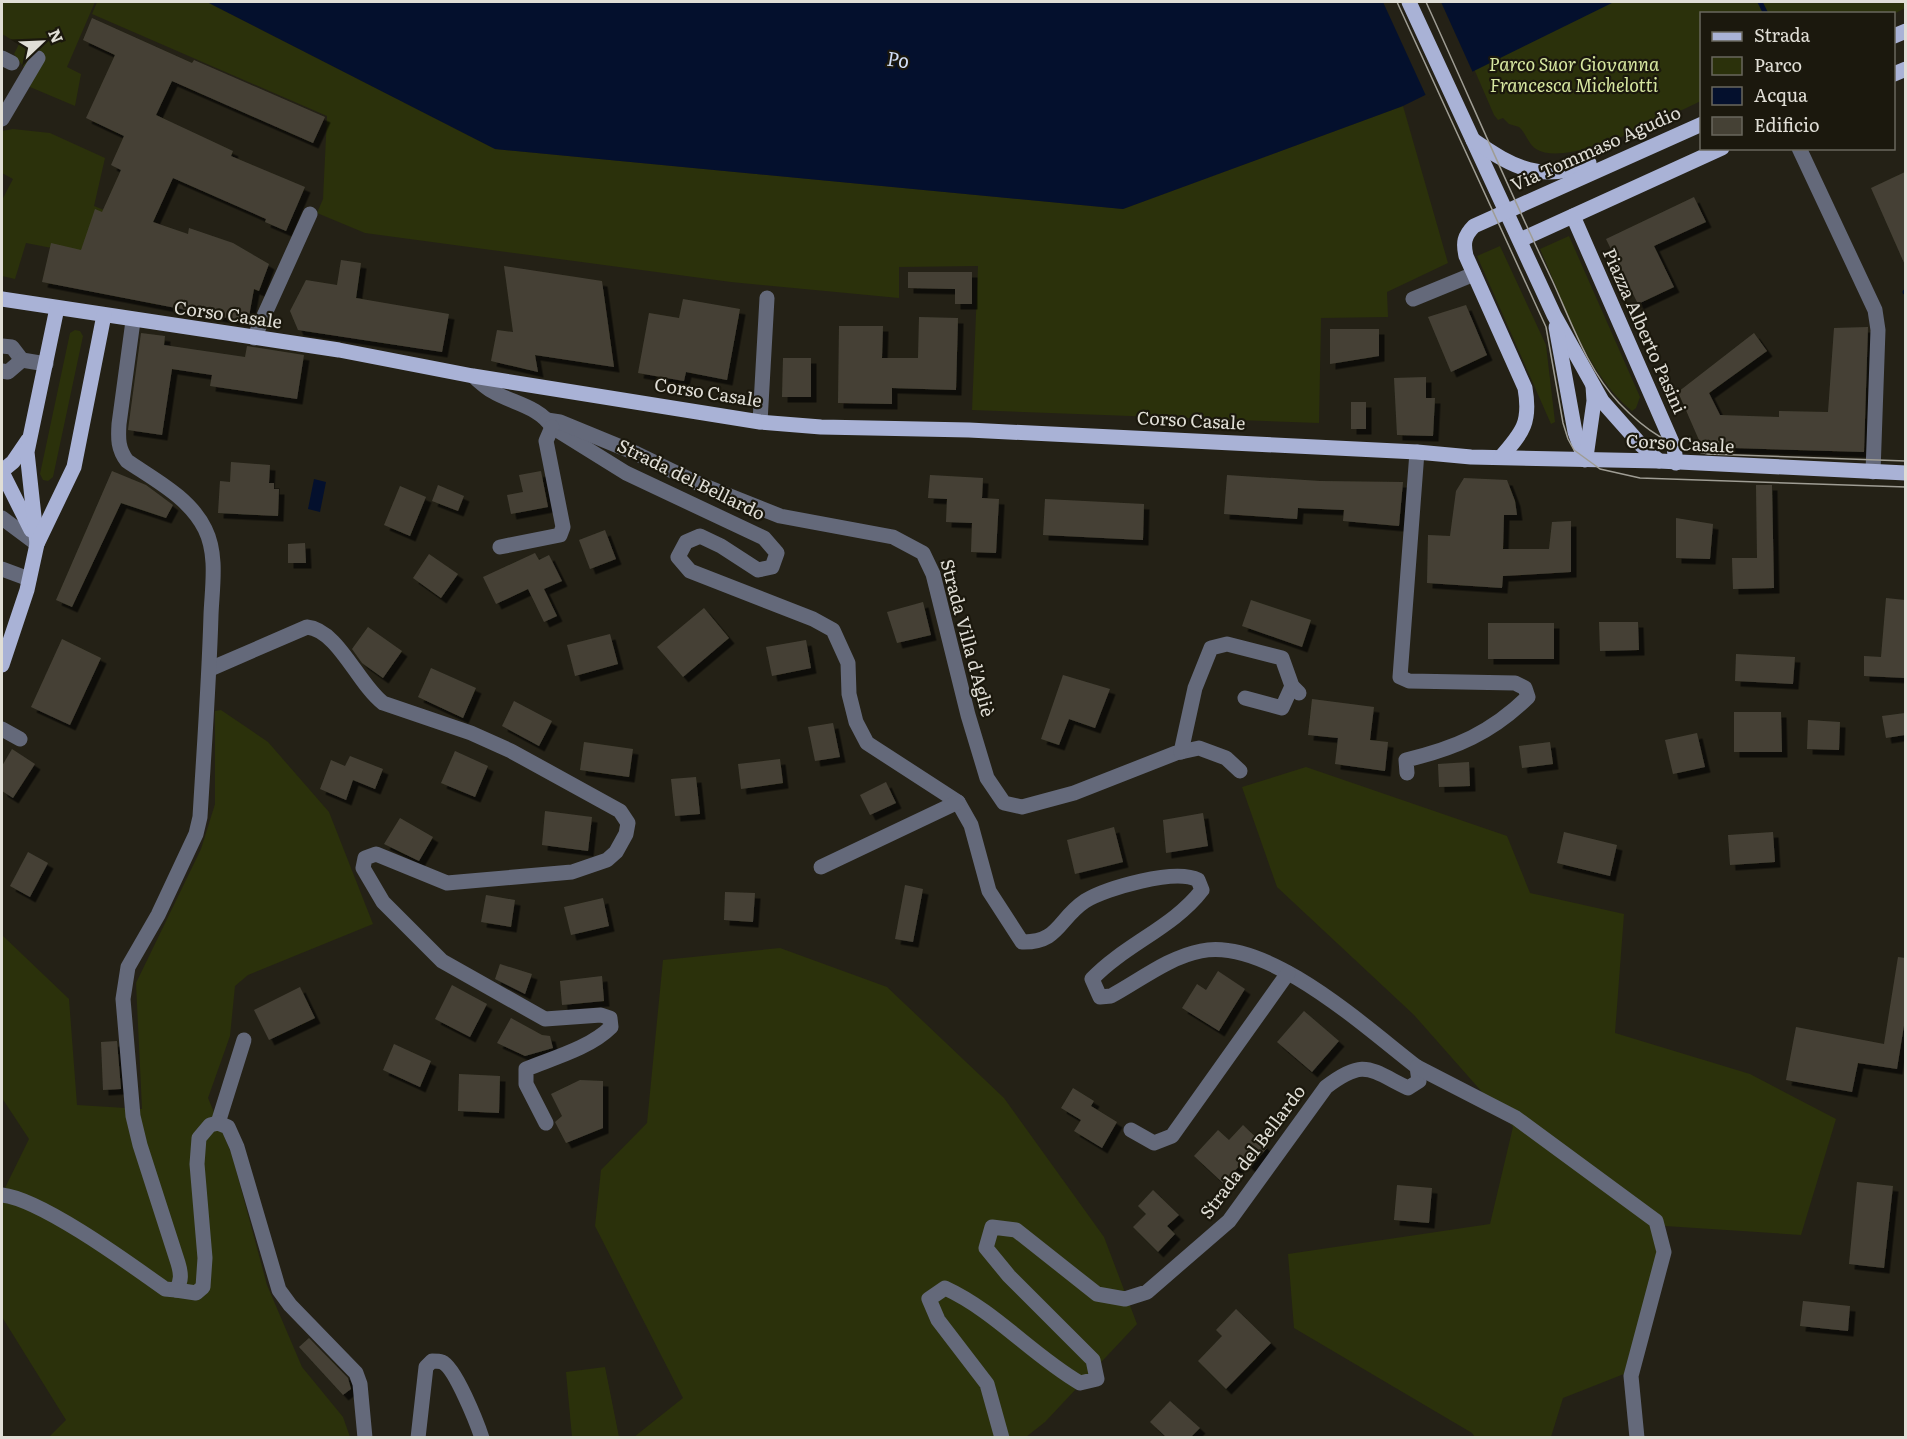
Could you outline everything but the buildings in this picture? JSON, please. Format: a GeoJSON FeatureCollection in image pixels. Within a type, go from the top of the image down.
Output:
{"type":"FeatureCollection","features":[{"type":"Feature","properties":{"kind":"main road"},"geometry":{"type":"LineString","coordinates":[[1409,2],[1506,211]]}},
{"type":"Feature","properties":{"kind":"main road","name":"Via Tommaso Agudio"},"geometry":{"type":"LineString","coordinates":[[1474,274],[1464,245],[1466,234],[1474,226],[1700,124]]}},
{"type":"Feature","properties":{"kind":"main road"},"geometry":{"type":"LineString","coordinates":[[1472,137],[1494,154],[1532,171],[1561,173],[1633,144],[1683,132]]}},
{"type":"Feature","properties":{"kind":"main road"},"geometry":{"type":"LineString","coordinates":[[1659,461],[1609,410],[1593,386],[1554,315],[1520,240],[1718,150]]}},
{"type":"Feature","properties":{"kind":"main road","name":"Via Tommaso Agudio"},"geometry":{"type":"LineString","coordinates":[[1506,211],[1520,240]]}},
{"type":"Feature","properties":{"kind":"main road","name":"Piazza Alberto Pasini"},"geometry":{"type":"LineString","coordinates":[[1573,216],[1674,447],[1676,462]]}},
{"type":"Feature","properties":{"kind":"main road"},"geometry":{"type":"LineString","coordinates":[[1474,274],[1525,388],[1529,410],[1518,437],[1501,457]]}},
{"type":"Feature","properties":{"kind":"main road","name":"Corso Casale"},"geometry":{"type":"LineString","coordinates":[[2,299],[133,321],[339,350],[473,376],[760,422],[821,427],[969,430],[1501,457],[1659,461],[1905,473]]}},
{"type":"Feature","properties":{"kind":"main road"},"geometry":{"type":"LineString","coordinates":[[38,544],[27,452],[57,308]]}},
{"type":"Feature","properties":{"kind":"main road"},"geometry":{"type":"LineString","coordinates":[[2,665],[38,544],[74,466],[104,315]]}},
{"type":"Feature","properties":{"kind":"main road"},"geometry":{"type":"LineString","coordinates":[[1554,315],[1575,432],[1585,460]]}},
{"type":"Feature","properties":{"kind":"main road"},"geometry":{"type":"LineString","coordinates":[[1585,460],[1594,401],[1593,386]]}},
{"type":"Feature","properties":{"kind":"main road"},"geometry":{"type":"LineString","coordinates":[[30,437],[13,462],[2,472],[38,544]]}},
{"type":"Feature","properties":{"kind":"street"},"geometry":{"type":"LineString","coordinates":[[2,119],[38,58]]}},
{"type":"Feature","properties":{"kind":"street"},"geometry":{"type":"LineString","coordinates":[[1800,150],[1875,310],[1878,330],[1873,472]]}},
{"type":"Feature","properties":{"kind":"street"},"geometry":{"type":"LineString","coordinates":[[254,338],[310,214]]}},
{"type":"Feature","properties":{"kind":"street"},"geometry":{"type":"LineString","coordinates":[[1413,299],[1474,274]]}},
{"type":"Feature","properties":{"kind":"street"},"geometry":{"type":"LineString","coordinates":[[760,422],[767,298]]}},
{"type":"Feature","properties":{"kind":"street"},"geometry":{"type":"LineString","coordinates":[[133,321],[118,440],[121,453],[127,461],[179,497],[197,516],[206,531],[213,561],[210,669],[200,817],[196,834],[158,915],[128,967],[124,990],[134,1116],[140,1144],[181,1275],[176,1290]]}},
{"type":"Feature","properties":{"kind":"street"},"geometry":{"type":"LineString","coordinates":[[2,345],[12,347],[22,360],[46,364]]}},
{"type":"Feature","properties":{"kind":"street"},"geometry":{"type":"LineString","coordinates":[[2,371],[8,372],[22,360]]}},
{"type":"Feature","properties":{"kind":"street","name":"Strada del Bellardo"},"geometry":{"type":"LineString","coordinates":[[473,376],[493,392],[529,408],[626,473],[764,538],[777,553],[772,567],[758,570],[721,546],[700,536],[686,542],[678,557],[690,571],[813,619],[833,630],[848,663],[849,694],[856,722],[867,743],[958,802],[971,825],[989,891],[1022,942],[1038,943],[1050,937],[1066,916],[1087,900],[1132,883],[1187,874],[1198,880],[1202,890],[1191,904],[1109,960],[1092,979],[1100,997],[1111,996],[1166,965],[1199,951],[1221,949],[1246,954],[1288,973],[1331,999],[1417,1067],[1419,1081],[1408,1088],[1367,1068],[1348,1070],[1326,1087],[1229,1221],[1147,1292],[1125,1299],[1097,1294],[1016,1230],[992,1227],[986,1248],[1009,1276],[1093,1360],[1097,1380],[1080,1383],[1053,1367],[971,1300],[945,1288],[929,1299],[938,1320],[987,1384],[1002,1437]]}},
{"type":"Feature","properties":{"kind":"street","name":"Strada Villa d'Agliè"},"geometry":{"type":"LineString","coordinates":[[550,424],[560,422],[633,452],[697,483],[780,516],[893,537],[923,554],[933,574],[968,716],[987,778],[1004,803],[1022,807],[1074,793],[1181,752],[1199,748],[1226,758],[1240,771]]}},
{"type":"Feature","properties":{"kind":"street"},"geometry":{"type":"LineString","coordinates":[[500,547],[560,535],[563,527],[546,441],[550,424]]}},
{"type":"Feature","properties":{"kind":"street"},"geometry":{"type":"LineString","coordinates":[[1407,773],[1407,760],[1450,749],[1506,719],[1528,697],[1525,688],[1515,683],[1409,681],[1400,677],[1400,642],[1417,452]]}},
{"type":"Feature","properties":{"kind":"street"},"geometry":{"type":"LineString","coordinates":[[2,518],[38,544]]}},
{"type":"Feature","properties":{"kind":"street"},"geometry":{"type":"LineString","coordinates":[[2,569],[29,579]]}},
{"type":"Feature","properties":{"kind":"street"},"geometry":{"type":"LineString","coordinates":[[210,669],[307,627],[315,628],[334,644],[371,694],[383,703],[471,733],[511,751],[620,811],[628,823],[626,834],[616,852],[607,861],[573,872],[447,883],[376,854],[365,858],[363,868],[383,902],[442,961],[545,1019],[601,1016],[610,1018],[611,1027],[605,1033],[557,1058],[526,1069],[526,1084],[546,1123]]}},
{"type":"Feature","properties":{"kind":"street"},"geometry":{"type":"LineString","coordinates":[[1181,752],[1195,688],[1211,648],[1227,644],[1282,658],[1296,689],[1282,708],[1245,698]]}},
{"type":"Feature","properties":{"kind":"street"},"geometry":{"type":"LineString","coordinates":[[2,729],[20,739]]}},
{"type":"Feature","properties":{"kind":"street"},"geometry":{"type":"LineString","coordinates":[[821,867],[958,802]]}},
{"type":"Feature","properties":{"kind":"street"},"geometry":{"type":"LineString","coordinates":[[1131,1130],[1154,1143],[1172,1136],[1288,973]]}},
{"type":"Feature","properties":{"kind":"street"},"geometry":{"type":"LineString","coordinates":[[218,1123],[244,1040]]}},
{"type":"Feature","properties":{"kind":"street"},"geometry":{"type":"LineString","coordinates":[[1417,1067],[1516,1118],[1656,1221],[1664,1252],[1631,1376],[1637,1437]]}},
{"type":"Feature","properties":{"kind":"street"},"geometry":{"type":"LineString","coordinates":[[2,1195],[13,1196],[46,1212],[165,1289],[196,1293],[203,1287],[205,1258],[197,1164],[199,1138],[210,1125],[218,1123],[228,1127],[237,1147],[279,1290],[290,1305],[356,1373],[360,1384],[365,1437]]}},
{"type":"Feature","properties":{"kind":"street"},"geometry":{"type":"LineString","coordinates":[[418,1437],[426,1367],[432,1361],[442,1362],[450,1369],[482,1437]]}},
{"type":"Feature","properties":{"kind":"green space"},"geometry":{"type":"Polygon","coordinates":[[[2,2],[95,2],[67,67],[81,74],[75,106],[30,87],[29,74],[14,54],[19,44],[2,34],[2,2]]]}},
{"type":"Feature","properties":{"kind":"green space"},"geometry":{"type":"Polygon","coordinates":[[[97,2],[207,2],[495,149],[1123,209],[1403,106],[1448,263],[1387,292],[1388,317],[1321,318],[1319,423],[972,410],[978,266],[899,267],[899,298],[731,282],[365,233],[317,213],[323,199],[327,116],[92,14],[97,2]]]}},
{"type":"Feature","properties":{"kind":"green space","name":"Parco Suor Giovanna Francesca Michelotti"},"geometry":{"type":"Polygon","coordinates":[[[1547,2],[1905,2],[1905,8],[1895,13],[1700,12],[1700,101],[1618,138],[1571,152],[1551,153],[1536,149],[1519,127],[1509,124],[1503,118],[1498,120],[1468,55],[1547,2]]]}},
{"type":"Feature","properties":{"kind":"green space"},"geometry":{"type":"Polygon","coordinates":[[[13,129],[50,133],[105,158],[94,206],[104,210],[88,255],[26,243],[15,279],[2,276],[2,200],[13,179],[2,173],[2,131],[13,129]]]}},
{"type":"Feature","properties":{"kind":"green space"},"geometry":{"type":"Polygon","coordinates":[[[1569,236],[1640,397],[1636,408],[1632,411],[1616,396],[1589,357],[1567,313],[1540,249],[1569,236]]]}},
{"type":"Feature","properties":{"kind":"green space"},"geometry":{"type":"Polygon","coordinates":[[[1500,246],[1546,345],[1555,422],[1551,424],[1477,256],[1500,246]]]}},
{"type":"Feature","properties":{"kind":"green space"},"geometry":{"type":"Polygon","coordinates":[[[75,330],[80,331],[83,336],[53,477],[48,481],[43,480],[40,474],[70,333],[75,330]]]}},
{"type":"Feature","properties":{"kind":"green space"},"geometry":{"type":"Polygon","coordinates":[[[221,710],[268,742],[329,812],[373,924],[248,975],[235,986],[230,1036],[208,1098],[232,1155],[267,1285],[302,1367],[343,1417],[350,1437],[49,1437],[66,1420],[2,1317],[2,1194],[29,1139],[2,1098],[2,935],[69,999],[77,1105],[142,1109],[136,983],[201,849],[215,804],[215,711],[221,710]]]}},
{"type":"Feature","properties":{"kind":"green space"},"geometry":{"type":"Polygon","coordinates":[[[1306,767],[1507,836],[1530,893],[1624,914],[1615,1033],[1750,1074],[1836,1119],[1801,1235],[1665,1226],[1624,1374],[1563,1398],[1551,1437],[1475,1437],[1472,1433],[1294,1328],[1288,1254],[1490,1224],[1513,1127],[1414,1015],[1277,887],[1242,787],[1306,767]]]}},
{"type":"Feature","properties":{"kind":"green space"},"geometry":{"type":"Polygon","coordinates":[[[780,948],[887,987],[1004,1098],[1104,1237],[1137,1324],[1045,1422],[1026,1437],[634,1437],[683,1398],[595,1226],[601,1170],[647,1123],[663,960],[780,948]]]}},
{"type":"Feature","properties":{"kind":"green space"},"geometry":{"type":"Polygon","coordinates":[[[605,1367],[619,1437],[572,1437],[566,1372],[605,1367]]]}},
{"type":"Feature","properties":{"kind":"water","name":"Po"},"geometry":{"type":"Polygon","coordinates":[[[207,2],[1614,2],[1403,106],[1123,209],[495,149],[207,2]]]}},
{"type":"Feature","properties":{"kind":"water"},"geometry":{"type":"Polygon","coordinates":[[[314,479],[326,482],[320,512],[308,509],[314,479]]]}},
{"type":"Feature","properties":{"kind":"pier"},"geometry":{"type":"Polygon","coordinates":[[[1383,2],[1441,2],[1474,75],[1427,98],[1383,2]]]}},
{"type":"Feature","properties":{"kind":"waterway"},"geometry":{"type":"LineString","coordinates":[[1760,2],[1765,12]]}},
{"type":"Feature","properties":{"kind":"tram line"},"geometry":{"type":"LineString","coordinates":[[1397,2],[1546,327],[1563,423],[1574,450],[1600,469],[1640,478],[1906,487]]}},
{"type":"Feature","properties":{"kind":"tram line"},"geometry":{"type":"LineString","coordinates":[[1426,2],[1581,344],[1608,390],[1629,413],[1670,442],[1708,454],[1906,461]]}}]}
